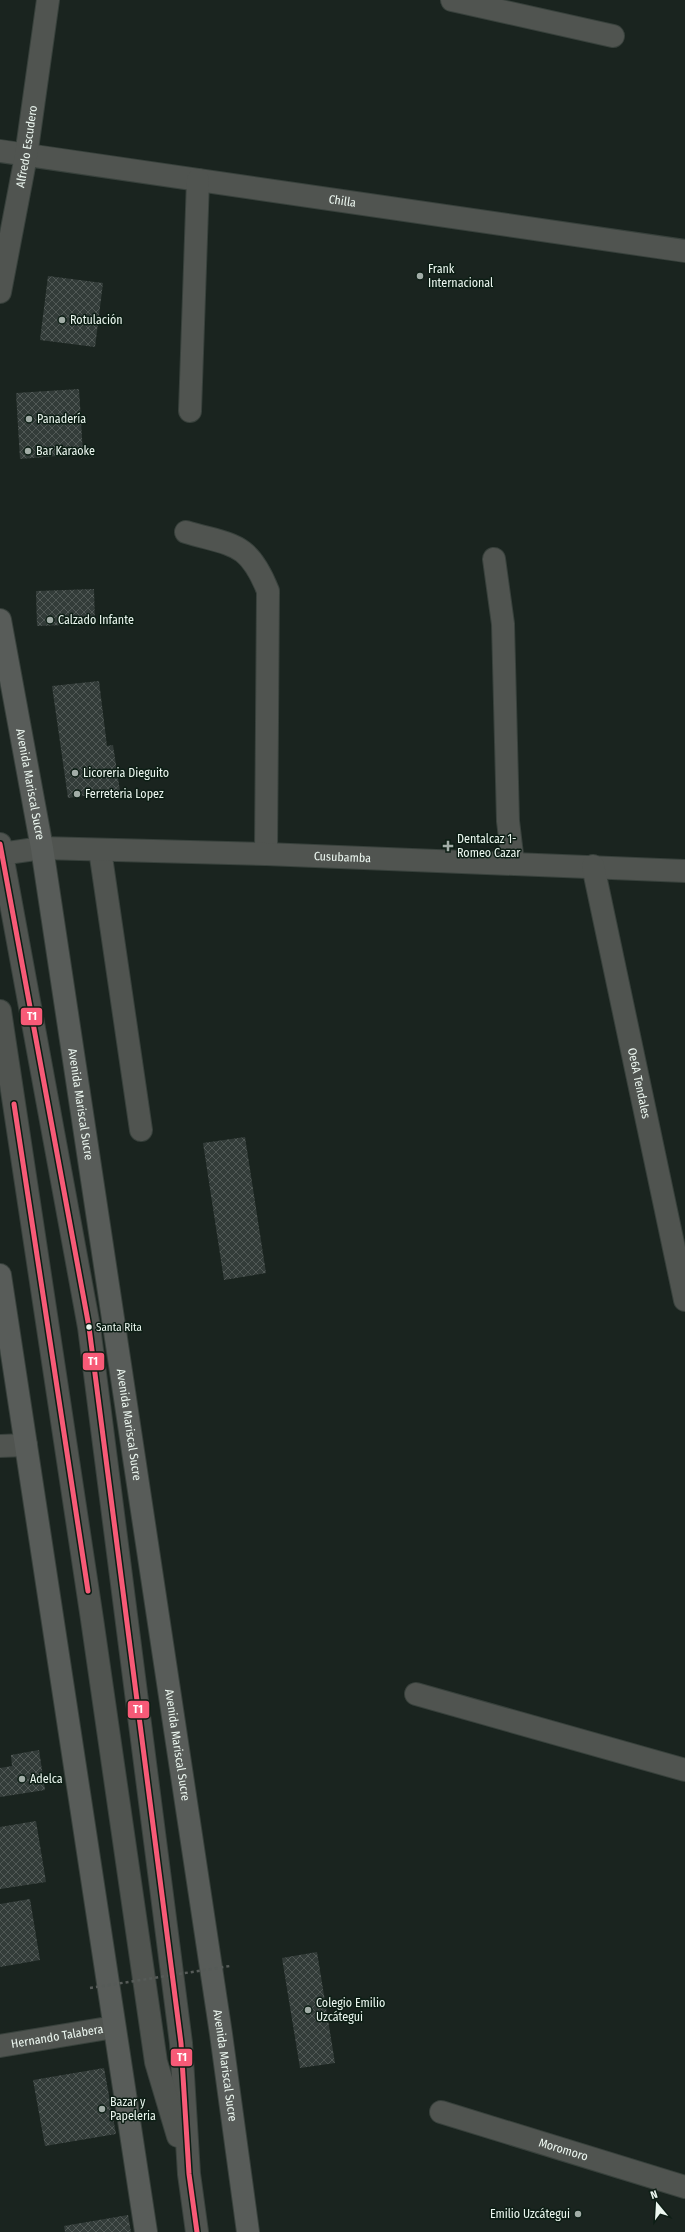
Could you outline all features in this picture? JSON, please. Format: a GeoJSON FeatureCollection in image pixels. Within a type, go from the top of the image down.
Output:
{"type":"FeatureCollection","features":[{"type":"Feature","properties":{"kind":"main road","name":"Avenida Mariscal Sucre"},"geometry":{"type":"LineString","coordinates":[[0,620],[42,848],[218,2019],[248,2232]]}},
{"type":"Feature","properties":{"kind":"main road"},"geometry":{"type":"LineString","coordinates":[[0,1275],[5,1338],[26,1446],[146,2232]]}},
{"type":"Feature","properties":{"kind":"street","name":"Alfredo Escudero"},"geometry":{"type":"LineString","coordinates":[[0,292],[26,156],[48,0]]}},
{"type":"Feature","properties":{"kind":"street"},"geometry":{"type":"LineString","coordinates":[[452,0],[613,36]]}},
{"type":"Feature","properties":{"kind":"street","name":"Chilla"},"geometry":{"type":"LineString","coordinates":[[0,151],[26,156],[685,250]]}},
{"type":"Feature","properties":{"kind":"street"},"geometry":{"type":"LineString","coordinates":[[190,411],[198,180]]}},
{"type":"Feature","properties":{"kind":"street"},"geometry":{"type":"LineString","coordinates":[[186,532],[239,548],[250,556],[260,571],[268,591],[266,854]]}},
{"type":"Feature","properties":{"kind":"street"},"geometry":{"type":"LineString","coordinates":[[494,559],[503,624],[508,821],[513,863]]}},
{"type":"Feature","properties":{"kind":"street","name":"Cusubamba"},"geometry":{"type":"LineString","coordinates":[[1,850],[42,848],[266,854],[594,866],[685,871]]}},
{"type":"Feature","properties":{"kind":"street"},"geometry":{"type":"LineString","coordinates":[[1,850],[89,1327],[181,2043],[189,2174],[197,2232]]}},
{"type":"Feature","properties":{"kind":"street"},"geometry":{"type":"LineString","coordinates":[[100,850],[141,1130]]}},
{"type":"Feature","properties":{"kind":"street","name":"Oe6A Tendales"},"geometry":{"type":"LineString","coordinates":[[594,866],[685,1300]]}},
{"type":"Feature","properties":{"kind":"street"},"geometry":{"type":"LineString","coordinates":[[0,1011],[92,1619],[156,2062],[189,2174]]}},
{"type":"Feature","properties":{"kind":"street"},"geometry":{"type":"LineString","coordinates":[[0,1446],[26,1446]]}},
{"type":"Feature","properties":{"kind":"street"},"geometry":{"type":"LineString","coordinates":[[416,1694],[685,1770]]}},
{"type":"Feature","properties":{"kind":"street","name":"Hernando Talabera"},"geometry":{"type":"LineString","coordinates":[[0,2046],[114,2026]]}},
{"type":"Feature","properties":{"kind":"street","name":"Moromoro"},"geometry":{"type":"LineString","coordinates":[[441,2112],[685,2187]]}},
{"type":"Feature","properties":{"kind":"path"},"geometry":{"type":"LineString","coordinates":[[90,1988],[230,1966]]}},
{"type":"Feature","properties":{"kind":"building"},"geometry":{"type":"Polygon","coordinates":[[[48,276],[103,283],[95,347],[40,340],[48,276]]]}},
{"type":"Feature","properties":{"kind":"building"},"geometry":{"type":"Polygon","coordinates":[[[79,389],[83,454],[20,459],[16,393],[79,389]]]}},
{"type":"Feature","properties":{"kind":"building"},"geometry":{"type":"Polygon","coordinates":[[[94,589],[95,624],[37,626],[36,591],[94,589]]]}},
{"type":"Feature","properties":{"kind":"building"},"geometry":{"type":"Polygon","coordinates":[[[99,681],[107,746],[113,745],[120,791],[68,798],[52,686],[99,681]]]}},
{"type":"Feature","properties":{"kind":"building"},"geometry":{"type":"Polygon","coordinates":[[[245,1137],[266,1273],[224,1280],[203,1143],[245,1137]]]}},
{"type":"Feature","properties":{"kind":"building","name":"Adelca"},"geometry":{"type":"Polygon","coordinates":[[[39,1750],[45,1790],[0,1797],[0,1768],[12,1766],[11,1755],[39,1750]]]}},
{"type":"Feature","properties":{"kind":"building"},"geometry":{"type":"Polygon","coordinates":[[[36,1821],[46,1882],[0,1889],[0,1827],[36,1821]]]}},
{"type":"Feature","properties":{"kind":"building"},"geometry":{"type":"Polygon","coordinates":[[[30,1899],[40,1960],[0,1967],[0,1904],[30,1899]]]}},
{"type":"Feature","properties":{"kind":"building","name":"Colegio Emilio Uzcátegui"},"geometry":{"type":"Polygon","coordinates":[[[317,1952],[335,2063],[300,2068],[282,1958],[317,1952]]]}},
{"type":"Feature","properties":{"kind":"building"},"geometry":{"type":"Polygon","coordinates":[[[104,2068],[116,2134],[45,2146],[33,2080],[104,2068]]]}},
{"type":"Feature","properties":{"kind":"building"},"geometry":{"type":"Polygon","coordinates":[[[128,2215],[131,2232],[65,2232],[64,2226],[128,2215]]]}},
{"type":"Feature","properties":{"kind":"transit line","name":"T1"},"geometry":{"type":"LineString","coordinates":[[0,844],[89,1327],[181,2043],[189,2174],[197,2232]]}},
{"type":"Feature","properties":{"kind":"transit line","name":"T1"},"geometry":{"type":"LineString","coordinates":[[14,1104],[88,1591]]}},
{"type":"Feature","properties":{"kind":"place","name":"Frank Internacional"},"geometry":{"type":"Point","coordinates":[420,276]}},
{"type":"Feature","properties":{"kind":"place","name":"Rotulación"},"geometry":{"type":"Point","coordinates":[62,320]}},
{"type":"Feature","properties":{"kind":"place","name":"Panadería"},"geometry":{"type":"Point","coordinates":[29,419]}},
{"type":"Feature","properties":{"kind":"place","name":"Bar Karaoke"},"geometry":{"type":"Point","coordinates":[28,451]}},
{"type":"Feature","properties":{"kind":"place","name":"Calzado Infante"},"geometry":{"type":"Point","coordinates":[50,620]}},
{"type":"Feature","properties":{"kind":"place","name":"Licoreria Dieguito"},"geometry":{"type":"Point","coordinates":[75,773]}},
{"type":"Feature","properties":{"kind":"place","name":"Ferreteria Lopez"},"geometry":{"type":"Point","coordinates":[77,794]}},
{"type":"Feature","properties":{"kind":"place","name":"Dentalcaz 1- Romeo Cazar"},"geometry":{"type":"Point","coordinates":[448,846]}},
{"type":"Feature","properties":{"kind":"place","name":"Santa Rita"},"geometry":{"type":"Point","coordinates":[89,1327]}},
{"type":"Feature","properties":{"kind":"place","name":"Adelca"},"geometry":{"type":"Point","coordinates":[22,1779]}},
{"type":"Feature","properties":{"kind":"place","name":"Colegio Emilio Uzcátegui"},"geometry":{"type":"Point","coordinates":[308,2010]}},
{"type":"Feature","properties":{"kind":"place","name":"Bazar y Papeleria"},"geometry":{"type":"Point","coordinates":[102,2109]}},
{"type":"Feature","properties":{"kind":"place","name":"Emilio Uzcátegui"},"geometry":{"type":"Point","coordinates":[578,2214]}}]}
